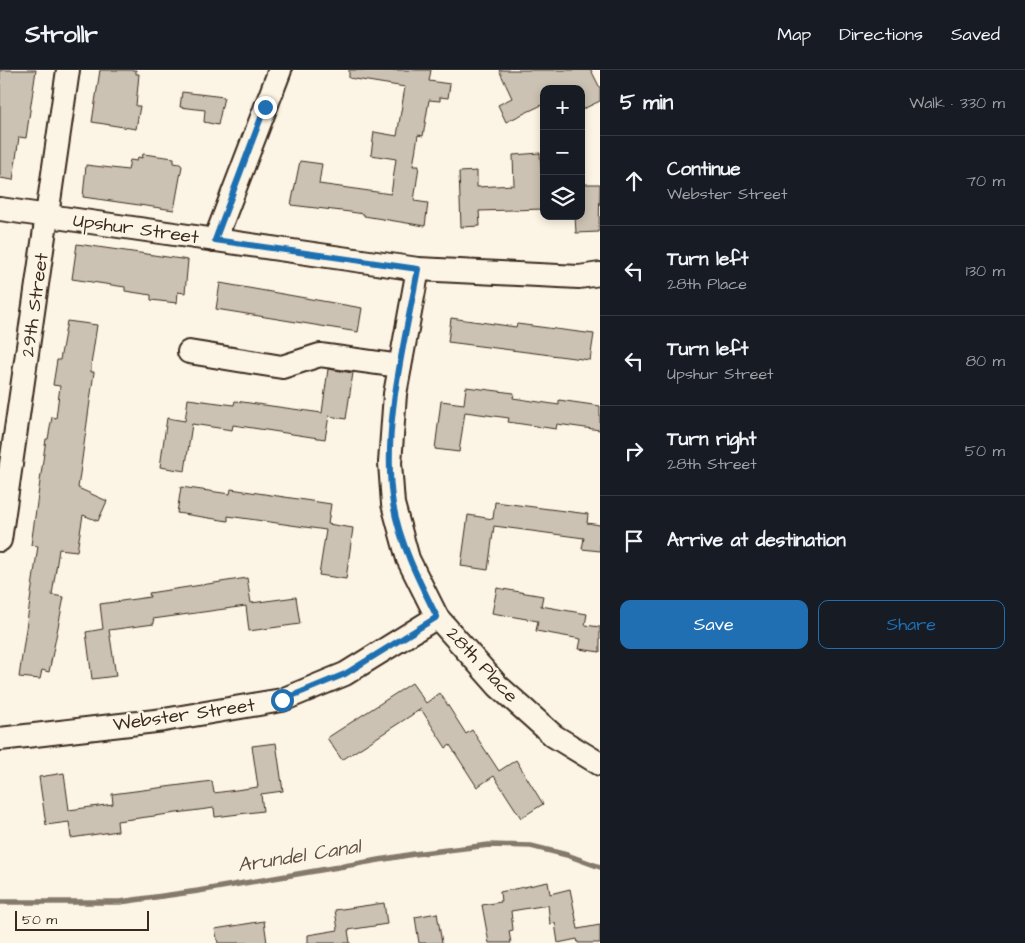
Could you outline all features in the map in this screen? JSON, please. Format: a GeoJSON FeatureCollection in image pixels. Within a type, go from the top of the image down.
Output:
{"type":"FeatureCollection","features":[{"type":"Feature","properties":{"kind":"street","name":"29th Street"},"geometry":{"type":"LineString","coordinates":[[0,540],[68,70]]}},
{"type":"Feature","properties":{"kind":"street"},"geometry":{"type":"LineString","coordinates":[[215,240],[280,70]]}},
{"type":"Feature","properties":{"kind":"street","name":"Upshur Street"},"geometry":{"type":"LineString","coordinates":[[0,209],[418,269],[579,277],[600,274]]}},
{"type":"Feature","properties":{"kind":"street","name":"28th Place"},"geometry":{"type":"LineString","coordinates":[[418,269],[400,366],[390,463],[393,504],[408,559],[437,617],[498,686],[554,736],[600,764]]}},
{"type":"Feature","properties":{"kind":"street"},"geometry":{"type":"LineString","coordinates":[[189,352],[282,367],[320,355],[400,366]]}},
{"type":"Feature","properties":{"kind":"street","name":"Webster Street"},"geometry":{"type":"LineString","coordinates":[[0,739],[164,720],[282,700],[345,674],[437,617]]}},
{"type":"Feature","properties":{"kind":"building"},"geometry":{"type":"Polygon","coordinates":[[[0,70],[36,70],[26,138],[19,137],[13,180],[0,178],[0,70]]]}},
{"type":"Feature","properties":{"kind":"building"},"geometry":{"type":"Polygon","coordinates":[[[100,70],[136,70],[136,74],[139,74],[136,106],[140,106],[136,129],[92,122],[100,70]]]}},
{"type":"Feature","properties":{"kind":"building"},"geometry":{"type":"Polygon","coordinates":[[[349,70],[431,70],[429,81],[450,84],[448,98],[440,97],[440,101],[429,100],[423,136],[418,135],[413,166],[419,166],[414,201],[428,203],[425,226],[364,216],[364,214],[291,205],[300,161],[322,164],[319,184],[391,194],[396,159],[371,155],[374,132],[397,136],[405,87],[349,78],[349,70]]]}},
{"type":"Feature","properties":{"kind":"building"},"geometry":{"type":"Polygon","coordinates":[[[499,70],[591,70],[600,88],[600,101],[585,108],[585,85],[540,85],[540,106],[506,122],[498,105],[512,98],[499,70]]]}},
{"type":"Feature","properties":{"kind":"building"},"geometry":{"type":"Polygon","coordinates":[[[182,92],[224,97],[218,125],[204,122],[205,110],[180,107],[182,92]]]}},
{"type":"Feature","properties":{"kind":"building"},"geometry":{"type":"Polygon","coordinates":[[[540,153],[540,209],[479,211],[480,226],[461,227],[459,172],[477,171],[477,187],[514,185],[513,155],[540,153]]]}},
{"type":"Feature","properties":{"kind":"building"},"geometry":{"type":"Polygon","coordinates":[[[143,154],[174,158],[174,163],[182,166],[174,210],[83,197],[86,165],[128,170],[130,160],[137,161],[138,157],[142,158],[143,154]]]}},
{"type":"Feature","properties":{"kind":"building"},"geometry":{"type":"Polygon","coordinates":[[[585,184],[600,184],[599,232],[576,233],[575,220],[585,220],[585,184]]]}},
{"type":"Feature","properties":{"kind":"building"},"geometry":{"type":"Polygon","coordinates":[[[77,244],[188,260],[185,293],[178,292],[177,303],[151,300],[151,295],[125,291],[125,287],[72,279],[77,244]]]}},
{"type":"Feature","properties":{"kind":"building"},"geometry":{"type":"Polygon","coordinates":[[[220,283],[362,308],[358,332],[216,309],[220,283]]]}},
{"type":"Feature","properties":{"kind":"building"},"geometry":{"type":"Polygon","coordinates":[[[451,318],[516,327],[517,324],[594,334],[590,360],[448,342],[451,318]]]}},
{"type":"Feature","properties":{"kind":"building"},"geometry":{"type":"Polygon","coordinates":[[[67,321],[97,325],[91,365],[91,372],[94,372],[78,488],[107,501],[98,521],[83,515],[77,551],[59,549],[52,595],[64,597],[49,672],[42,670],[40,679],[19,677],[38,546],[31,545],[46,439],[48,439],[52,417],[56,418],[60,386],[53,385],[67,321]]]}},
{"type":"Feature","properties":{"kind":"building"},"geometry":{"type":"Polygon","coordinates":[[[328,369],[353,373],[346,419],[329,416],[325,439],[233,425],[232,430],[192,424],[185,471],[160,467],[167,418],[185,421],[188,399],[234,405],[235,401],[322,413],[328,369]]]}},
{"type":"Feature","properties":{"kind":"building"},"geometry":{"type":"Polygon","coordinates":[[[466,387],[514,393],[513,398],[559,405],[559,400],[600,406],[600,430],[557,424],[556,429],[508,422],[509,418],[465,412],[459,452],[435,449],[441,401],[464,404],[466,387]]]}},
{"type":"Feature","properties":{"kind":"building"},"geometry":{"type":"Polygon","coordinates":[[[181,487],[230,494],[231,489],[331,504],[328,524],[353,528],[346,579],[319,575],[326,530],[228,516],[228,521],[177,513],[181,487]]]}},
{"type":"Feature","properties":{"kind":"building"},"geometry":{"type":"Polygon","coordinates":[[[495,502],[588,514],[587,523],[600,525],[600,551],[582,549],[584,538],[494,526],[488,570],[461,566],[468,515],[493,519],[495,502]]]}},
{"type":"Feature","properties":{"kind":"building"},"geometry":{"type":"Polygon","coordinates":[[[247,578],[251,603],[296,597],[300,624],[249,631],[246,606],[153,619],[154,624],[109,630],[116,676],[92,679],[86,632],[103,629],[100,604],[150,597],[149,593],[247,578]]]}},
{"type":"Feature","properties":{"kind":"building"},"geometry":{"type":"Polygon","coordinates":[[[497,588],[543,596],[541,606],[587,614],[585,625],[600,627],[600,652],[579,649],[581,639],[536,631],[538,621],[492,613],[497,588]]]}},
{"type":"Feature","properties":{"kind":"building"},"geometry":{"type":"Polygon","coordinates":[[[412,683],[426,703],[440,693],[466,734],[472,730],[499,771],[516,760],[543,804],[521,818],[494,776],[477,787],[450,745],[446,748],[421,709],[342,760],[327,738],[412,683]]]}},
{"type":"Feature","properties":{"kind":"building"},"geometry":{"type":"Polygon","coordinates":[[[276,743],[283,791],[261,794],[263,811],[215,817],[214,808],[117,821],[118,831],[71,838],[69,822],[46,825],[39,777],[64,773],[69,810],[113,804],[112,794],[212,781],[214,793],[258,787],[252,746],[276,743]]]}},
{"type":"Feature","properties":{"kind":"building"},"geometry":{"type":"Polygon","coordinates":[[[548,882],[550,894],[570,889],[578,929],[600,925],[600,943],[578,943],[577,939],[558,943],[555,923],[550,924],[548,905],[511,911],[513,930],[509,931],[511,943],[489,943],[482,905],[501,902],[500,892],[548,882]]]}},
{"type":"Feature","properties":{"kind":"building"},"geometry":{"type":"Polygon","coordinates":[[[384,903],[387,924],[348,930],[350,943],[308,943],[308,935],[338,930],[335,910],[384,903]]]}},
{"type":"Feature","properties":{"kind":"building"},"geometry":{"type":"Polygon","coordinates":[[[437,913],[442,943],[419,943],[415,917],[437,913]]]}},
{"type":"Feature","properties":{"kind":"building"},"geometry":{"type":"Polygon","coordinates":[[[264,921],[267,943],[218,943],[215,929],[264,921]]]}},
{"type":"Feature","properties":{"kind":"waterway","name":"Arundel Canal"},"geometry":{"type":"LineString","coordinates":[[0,902],[120,902],[198,891],[414,854],[489,845],[531,846],[567,855],[600,867]]}},
{"type":"Feature","properties":{"kind":"route"},"geometry":{"type":"LineString","coordinates":[[265,107],[215,240],[418,269],[396,394],[390,463],[393,504],[408,559],[437,617],[345,674],[282,700]]}}]}
